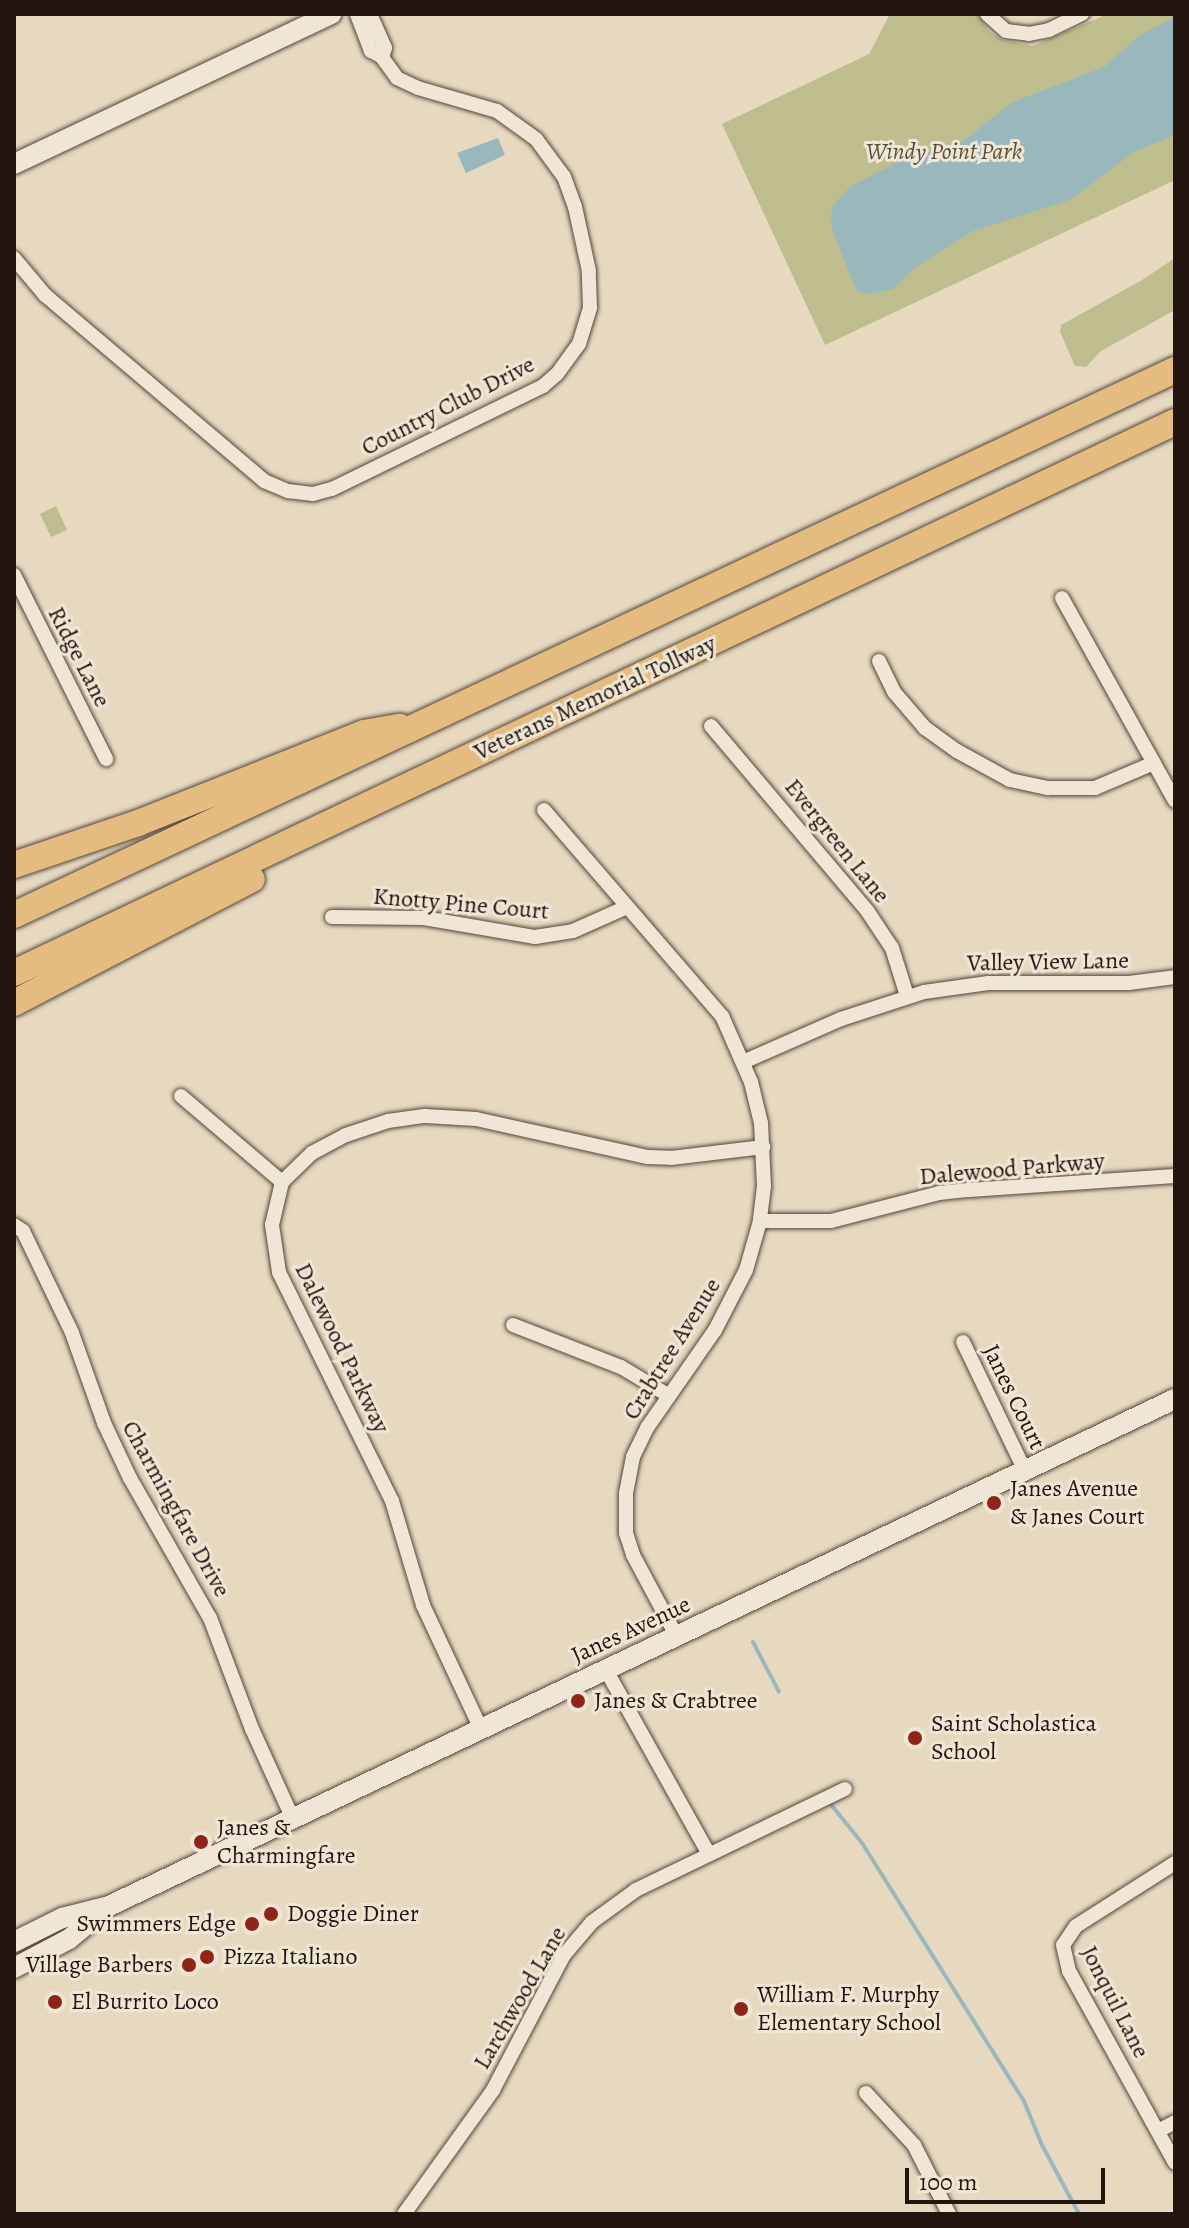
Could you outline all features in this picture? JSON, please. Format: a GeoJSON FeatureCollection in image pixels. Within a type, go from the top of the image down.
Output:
{"type":"FeatureCollection","features":[{"type":"Feature","properties":{"kind":"highway","name":"Veterans Memorial Tollway"},"geometry":{"type":"LineString","coordinates":[[14,915],[431,722],[1175,370]]}},
{"type":"Feature","properties":{"kind":"highway","name":"Veterans Memorial Tollway"},"geometry":{"type":"LineString","coordinates":[[14,973],[1175,422]]}},
{"type":"Feature","properties":{"kind":"highway"},"geometry":{"type":"LineString","coordinates":[[14,865],[138,823],[364,733],[431,722]]}},
{"type":"Feature","properties":{"kind":"highway"},"geometry":{"type":"LineString","coordinates":[[14,1003],[315,847],[393,794]]}},
{"type":"Feature","properties":{"kind":"street"},"geometry":{"type":"LineString","coordinates":[[14,164],[331,14]]}},
{"type":"Feature","properties":{"kind":"street","name":"Country Club Drive"},"geometry":{"type":"LineString","coordinates":[[14,258],[45,295],[264,481],[288,491],[313,494],[332,489],[543,386],[569,360],[579,344],[590,308],[589,271],[570,191],[550,156],[520,125],[481,104],[404,83],[382,57],[371,51],[357,14]]}},
{"type":"Feature","properties":{"kind":"street"},"geometry":{"type":"LineString","coordinates":[[370,14],[385,48],[382,57]]}},
{"type":"Feature","properties":{"kind":"street"},"geometry":{"type":"LineString","coordinates":[[987,14],[1006,31],[1029,34],[1049,30],[1082,14]]}},
{"type":"Feature","properties":{"kind":"street","name":"Ridge Lane"},"geometry":{"type":"LineString","coordinates":[[14,575],[20,601],[106,759]]}},
{"type":"Feature","properties":{"kind":"street"},"geometry":{"type":"LineString","coordinates":[[1062,598],[1175,801]]}},
{"type":"Feature","properties":{"kind":"street"},"geometry":{"type":"LineString","coordinates":[[879,661],[894,692],[925,728],[957,751],[1010,780],[1049,788],[1095,788],[1154,763]]}},
{"type":"Feature","properties":{"kind":"street","name":"Evergreen Lane"},"geometry":{"type":"LineString","coordinates":[[711,726],[868,912],[892,948],[907,996]]}},
{"type":"Feature","properties":{"kind":"street","name":"Crabtree Avenue"},"geometry":{"type":"LineString","coordinates":[[544,810],[715,1008],[743,1062],[757,1104],[763,1147],[760,1221],[746,1270],[732,1300],[668,1395],[633,1457],[625,1513],[626,1533],[642,1579],[677,1637]]}},
{"type":"Feature","properties":{"kind":"street","name":"Knotty Pine Court"},"geometry":{"type":"LineString","coordinates":[[332,917],[424,918],[535,937],[573,931],[627,907]]}},
{"type":"Feature","properties":{"kind":"street","name":"Valley View Lane"},"geometry":{"type":"LineString","coordinates":[[743,1062],[841,1019],[907,996],[988,983],[1129,983],[1175,977]]}},
{"type":"Feature","properties":{"kind":"street"},"geometry":{"type":"LineString","coordinates":[[181,1096],[282,1182],[312,1153],[346,1135],[388,1121],[425,1116],[476,1119],[648,1157],[763,1147]]}},
{"type":"Feature","properties":{"kind":"street","name":"Dalewood Parkway"},"geometry":{"type":"LineString","coordinates":[[760,1221],[831,1221],[923,1197],[969,1190],[1175,1176]]}},
{"type":"Feature","properties":{"kind":"street","name":"Dalewood Parkway"},"geometry":{"type":"LineString","coordinates":[[282,1182],[272,1225],[279,1272],[392,1501],[423,1605],[481,1729]]}},
{"type":"Feature","properties":{"kind":"street","name":"Charmingfare Drive"},"geometry":{"type":"LineString","coordinates":[[14,1225],[23,1231],[72,1333],[104,1423],[130,1478],[210,1618],[252,1729],[293,1819]]}},
{"type":"Feature","properties":{"kind":"street"},"geometry":{"type":"LineString","coordinates":[[513,1325],[621,1367],[668,1395]]}},
{"type":"Feature","properties":{"kind":"street","name":"Janes Court"},"geometry":{"type":"LineString","coordinates":[[963,1342],[1025,1471]]}},
{"type":"Feature","properties":{"kind":"street","name":"Janes Avenue"},"geometry":{"type":"LineString","coordinates":[[14,1942],[62,1918],[109,1906],[1175,1399]]}},
{"type":"Feature","properties":{"kind":"street"},"geometry":{"type":"LineString","coordinates":[[606,1670],[709,1854]]}},
{"type":"Feature","properties":{"kind":"street","name":"Larchwood Lane"},"geometry":{"type":"LineString","coordinates":[[404,2214],[493,2090],[576,1939],[621,1899],[845,1789]]}},
{"type":"Feature","properties":{"kind":"street","name":"Jonquil Lane"},"geometry":{"type":"LineString","coordinates":[[1175,1863],[1076,1926],[1063,1945],[1069,1971],[1175,2163]]}},
{"type":"Feature","properties":{"kind":"street","name":"Janes Avenue"},"geometry":{"type":"LineString","coordinates":[[14,1968],[69,1939],[109,1906]]}},
{"type":"Feature","properties":{"kind":"street"},"geometry":{"type":"LineString","coordinates":[[866,2093],[914,2145],[949,2214]]}},
{"type":"Feature","properties":{"kind":"street"},"geometry":{"type":"LineString","coordinates":[[1158,2131],[1175,2122]]}},
{"type":"Feature","properties":{"kind":"green space","name":"Windy Point Park"},"geometry":{"type":"Polygon","coordinates":[[[890,14],[977,14],[990,32],[1003,40],[1033,46],[1108,14],[1175,14],[1175,180],[825,345],[722,124],[869,54],[890,14]]]}},
{"type":"Feature","properties":{"kind":"green space"},"geometry":{"type":"Polygon","coordinates":[[[1175,258],[1175,310],[1101,351],[1086,367],[1075,366],[1060,332],[1061,325],[1175,258]]]}},
{"type":"Feature","properties":{"kind":"green space"},"geometry":{"type":"Polygon","coordinates":[[[56,506],[67,530],[51,537],[40,514],[56,506]]]}},
{"type":"Feature","properties":{"kind":"water"},"geometry":{"type":"Polygon","coordinates":[[[1175,17],[1175,135],[1134,152],[1070,200],[973,231],[916,267],[893,289],[868,294],[857,291],[832,230],[831,217],[833,205],[851,186],[900,161],[962,142],[1011,103],[1104,67],[1140,35],[1175,17]]]}},
{"type":"Feature","properties":{"kind":"water"},"geometry":{"type":"Polygon","coordinates":[[[498,138],[505,155],[466,173],[457,153],[498,138]]]}},
{"type":"Feature","properties":{"kind":"waterway"},"geometry":{"type":"LineString","coordinates":[[753,1642],[779,1692]]}},
{"type":"Feature","properties":{"kind":"waterway"},"geometry":{"type":"LineString","coordinates":[[829,1802],[862,1843],[1024,2101],[1042,2145],[1079,2214]]}},
{"type":"Feature","properties":{"kind":"place","name":"Janes Avenue & Janes Court"},"geometry":{"type":"Point","coordinates":[994,1503]}},
{"type":"Feature","properties":{"kind":"place","name":"Janes & Crabtree"},"geometry":{"type":"Point","coordinates":[578,1701]}},
{"type":"Feature","properties":{"kind":"place","name":"Saint Scholastica School"},"geometry":{"type":"Point","coordinates":[915,1738]}},
{"type":"Feature","properties":{"kind":"place","name":"Janes & Charmingfare"},"geometry":{"type":"Point","coordinates":[201,1842]}},
{"type":"Feature","properties":{"kind":"place","name":"Doggie Diner"},"geometry":{"type":"Point","coordinates":[271,1914]}},
{"type":"Feature","properties":{"kind":"place","name":"Swimmers Edge"},"geometry":{"type":"Point","coordinates":[252,1924]}},
{"type":"Feature","properties":{"kind":"place","name":"Pizza Italiano"},"geometry":{"type":"Point","coordinates":[207,1957]}},
{"type":"Feature","properties":{"kind":"place","name":"Village Barbers"},"geometry":{"type":"Point","coordinates":[189,1965]}},
{"type":"Feature","properties":{"kind":"place","name":"El Burrito Loco"},"geometry":{"type":"Point","coordinates":[55,2002]}},
{"type":"Feature","properties":{"kind":"place","name":"William F. Murphy Elementary School"},"geometry":{"type":"Point","coordinates":[741,2009]}}]}
